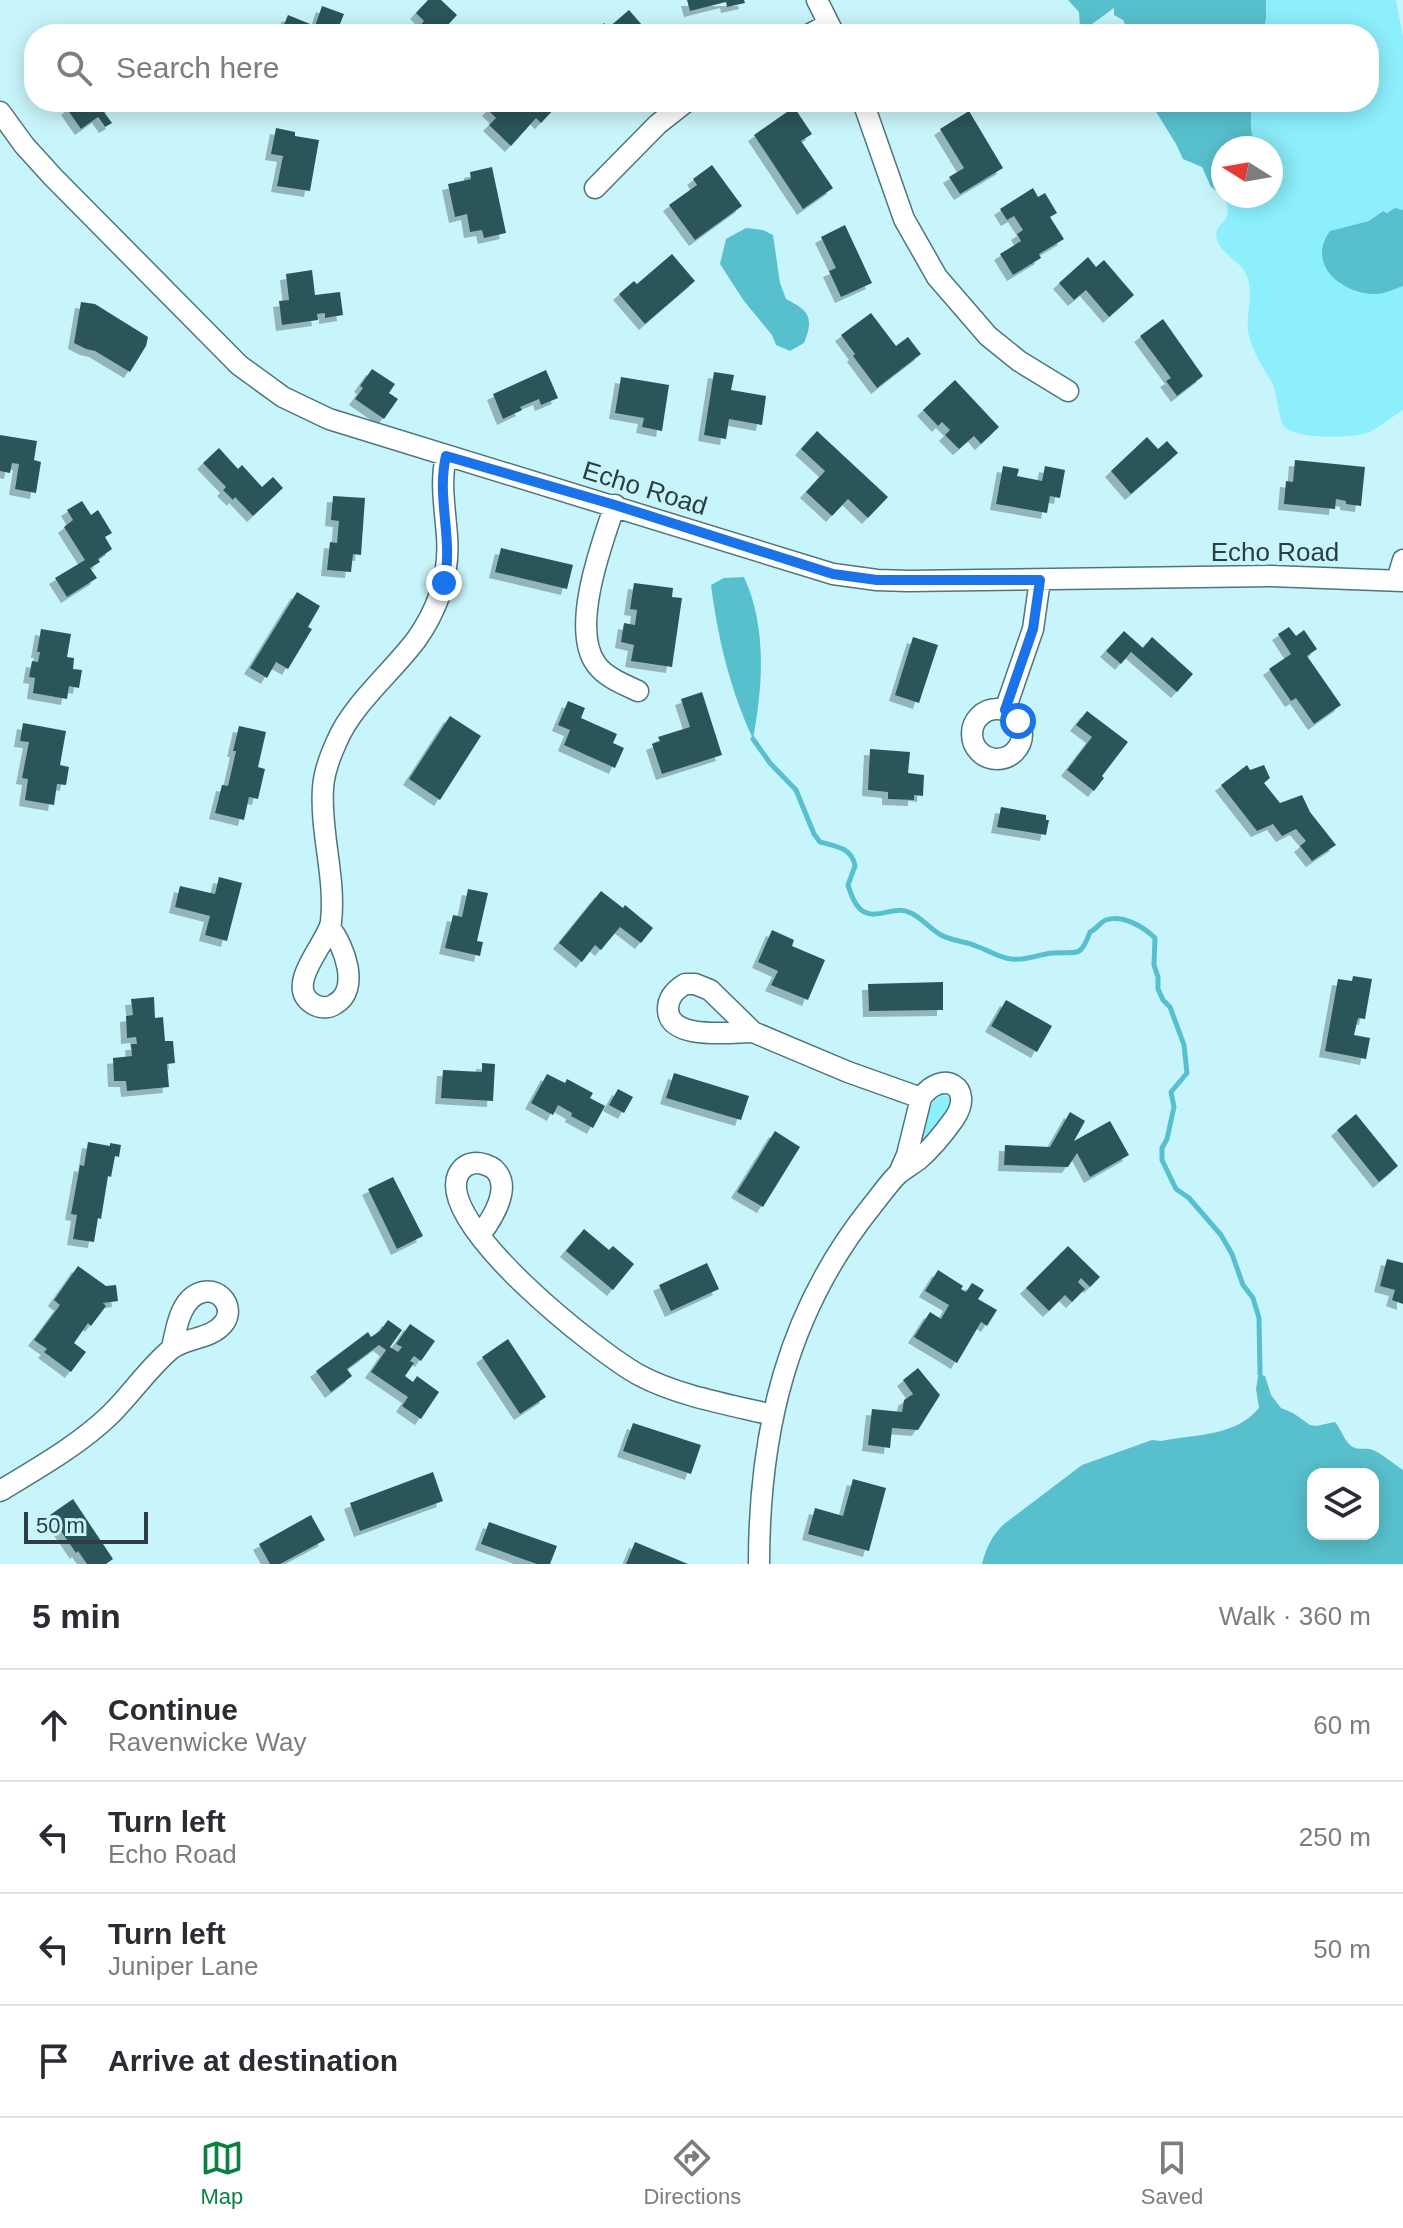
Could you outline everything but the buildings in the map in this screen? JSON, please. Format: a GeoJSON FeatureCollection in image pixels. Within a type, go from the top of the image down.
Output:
{"type":"FeatureCollection","features":[{"type":"Feature","properties":{"kind":"street"},"geometry":{"type":"LineString","coordinates":[[817,0],[829,24]]}},
{"type":"Feature","properties":{"kind":"street","name":"Echo Road"},"geometry":{"type":"LineString","coordinates":[[0,112],[53,177],[220,346],[264,384],[296,405],[329,419],[850,577],[908,581],[1401,574]]}},
{"type":"Feature","properties":{"kind":"street"},"geometry":{"type":"LineString","coordinates":[[595,188],[673,112]]}},
{"type":"Feature","properties":{"kind":"street"},"geometry":{"type":"LineString","coordinates":[[867,112],[904,219],[937,277],[988,336],[1019,361],[1068,391]]}},
{"type":"Feature","properties":{"kind":"street"},"geometry":{"type":"LineString","coordinates":[[330,928],[332,890],[323,805],[326,770],[343,729],[416,640],[433,614],[447,570],[442,485],[446,456]]}},
{"type":"Feature","properties":{"kind":"street"},"geometry":{"type":"LineString","coordinates":[[615,505],[593,576],[586,638],[596,665],[615,680],[638,691]]}},
{"type":"Feature","properties":{"kind":"street"},"geometry":{"type":"LineString","coordinates":[[1005,710],[1033,629],[1040,580]]}},
{"type":"Feature","properties":{"kind":"street"},"geometry":{"type":"LineString","coordinates":[[753,1032],[848,1072],[921,1098]]}},
{"type":"Feature","properties":{"kind":"street"},"geometry":{"type":"LineString","coordinates":[[759,1564],[763,1476],[787,1358],[811,1302],[853,1232],[899,1173],[907,1155],[921,1098],[932,1086],[944,1082],[957,1087],[962,1100],[955,1118],[918,1160],[899,1173]]}},
{"type":"Feature","properties":{"kind":"street"},"geometry":{"type":"LineString","coordinates":[[480,1235],[556,1315],[639,1375],[684,1392],[773,1415]]}},
{"type":"Feature","properties":{"kind":"street"},"geometry":{"type":"LineString","coordinates":[[0,1491],[48,1461],[110,1415],[172,1348]]}},
{"type":"Feature","properties":{"kind":"shaded area"},"geometry":{"type":"Polygon","coordinates":[[[1068,0],[1266,0],[1265,24],[1125,24],[1114,15],[1114,8],[1092,24],[1080,24],[1079,12],[1068,0]]]}},
{"type":"Feature","properties":{"kind":"shaded area"},"geometry":{"type":"Polygon","coordinates":[[[1266,0],[1396,0],[1403,37],[1403,210],[1380,213],[1369,221],[1327,235],[1323,246],[1326,267],[1332,276],[1350,289],[1376,294],[1403,286],[1403,410],[1367,433],[1311,436],[1290,431],[1284,426],[1273,385],[1249,336],[1250,291],[1247,276],[1219,245],[1216,233],[1226,217],[1227,208],[1283,208],[1283,136],[1251,136],[1251,112],[1379,112],[1379,24],[1265,24],[1266,0]]]}},
{"type":"Feature","properties":{"kind":"shaded area"},"geometry":{"type":"Polygon","coordinates":[[[1156,112],[1251,112],[1253,136],[1211,136],[1211,187],[1202,167],[1183,159],[1156,112]]]}},
{"type":"Feature","properties":{"kind":"shaded area"},"geometry":{"type":"Polygon","coordinates":[[[1395,208],[1403,210],[1403,286],[1373,294],[1339,282],[1324,265],[1322,254],[1330,231],[1369,221],[1383,211],[1387,213],[1395,208]]]}},
{"type":"Feature","properties":{"kind":"shaded area"},"geometry":{"type":"Polygon","coordinates":[[[746,228],[773,235],[780,283],[786,299],[808,316],[809,327],[804,343],[790,351],[776,345],[720,264],[726,239],[746,228]]]}},
{"type":"Feature","properties":{"kind":"shaded area"},"geometry":{"type":"Polygon","coordinates":[[[744,577],[760,636],[761,677],[753,739],[726,664],[711,585],[724,578],[744,577]]]}},
{"type":"Feature","properties":{"kind":"shaded area"},"geometry":{"type":"Polygon","coordinates":[[[941,1095],[951,1097],[950,1110],[925,1141],[920,1141],[929,1109],[941,1095]]]}},
{"type":"Feature","properties":{"kind":"shaded area"},"geometry":{"type":"Polygon","coordinates":[[[1258,1376],[1265,1376],[1271,1395],[1281,1408],[1310,1425],[1335,1422],[1350,1445],[1375,1451],[1403,1470],[1403,1564],[982,1564],[990,1542],[1004,1524],[1082,1465],[1152,1440],[1201,1435],[1238,1424],[1259,1408],[1256,1389],[1258,1376]]]}},
{"type":"Feature","properties":{"kind":"waterway"},"geometry":{"type":"LineString","coordinates":[[753,739],[770,763],[796,790],[820,842],[851,855],[855,866],[848,885],[854,901],[868,914],[902,910],[945,937],[1011,959],[1077,952],[1084,946],[1090,932],[1112,919],[1132,923],[1155,938],[1154,965],[1158,989],[1170,1007],[1184,1045],[1187,1073],[1171,1092],[1174,1107],[1162,1148],[1162,1160],[1176,1189],[1189,1198],[1221,1235],[1232,1254],[1243,1285],[1253,1298],[1259,1318],[1260,1374]]}},
{"type":"Feature","properties":{"kind":"route"},"geometry":{"type":"LineString","coordinates":[[444,583],[448,556],[442,485],[446,456],[615,505],[833,574],[908,581],[1040,580],[1033,629],[1005,710],[1018,721]]}}]}
